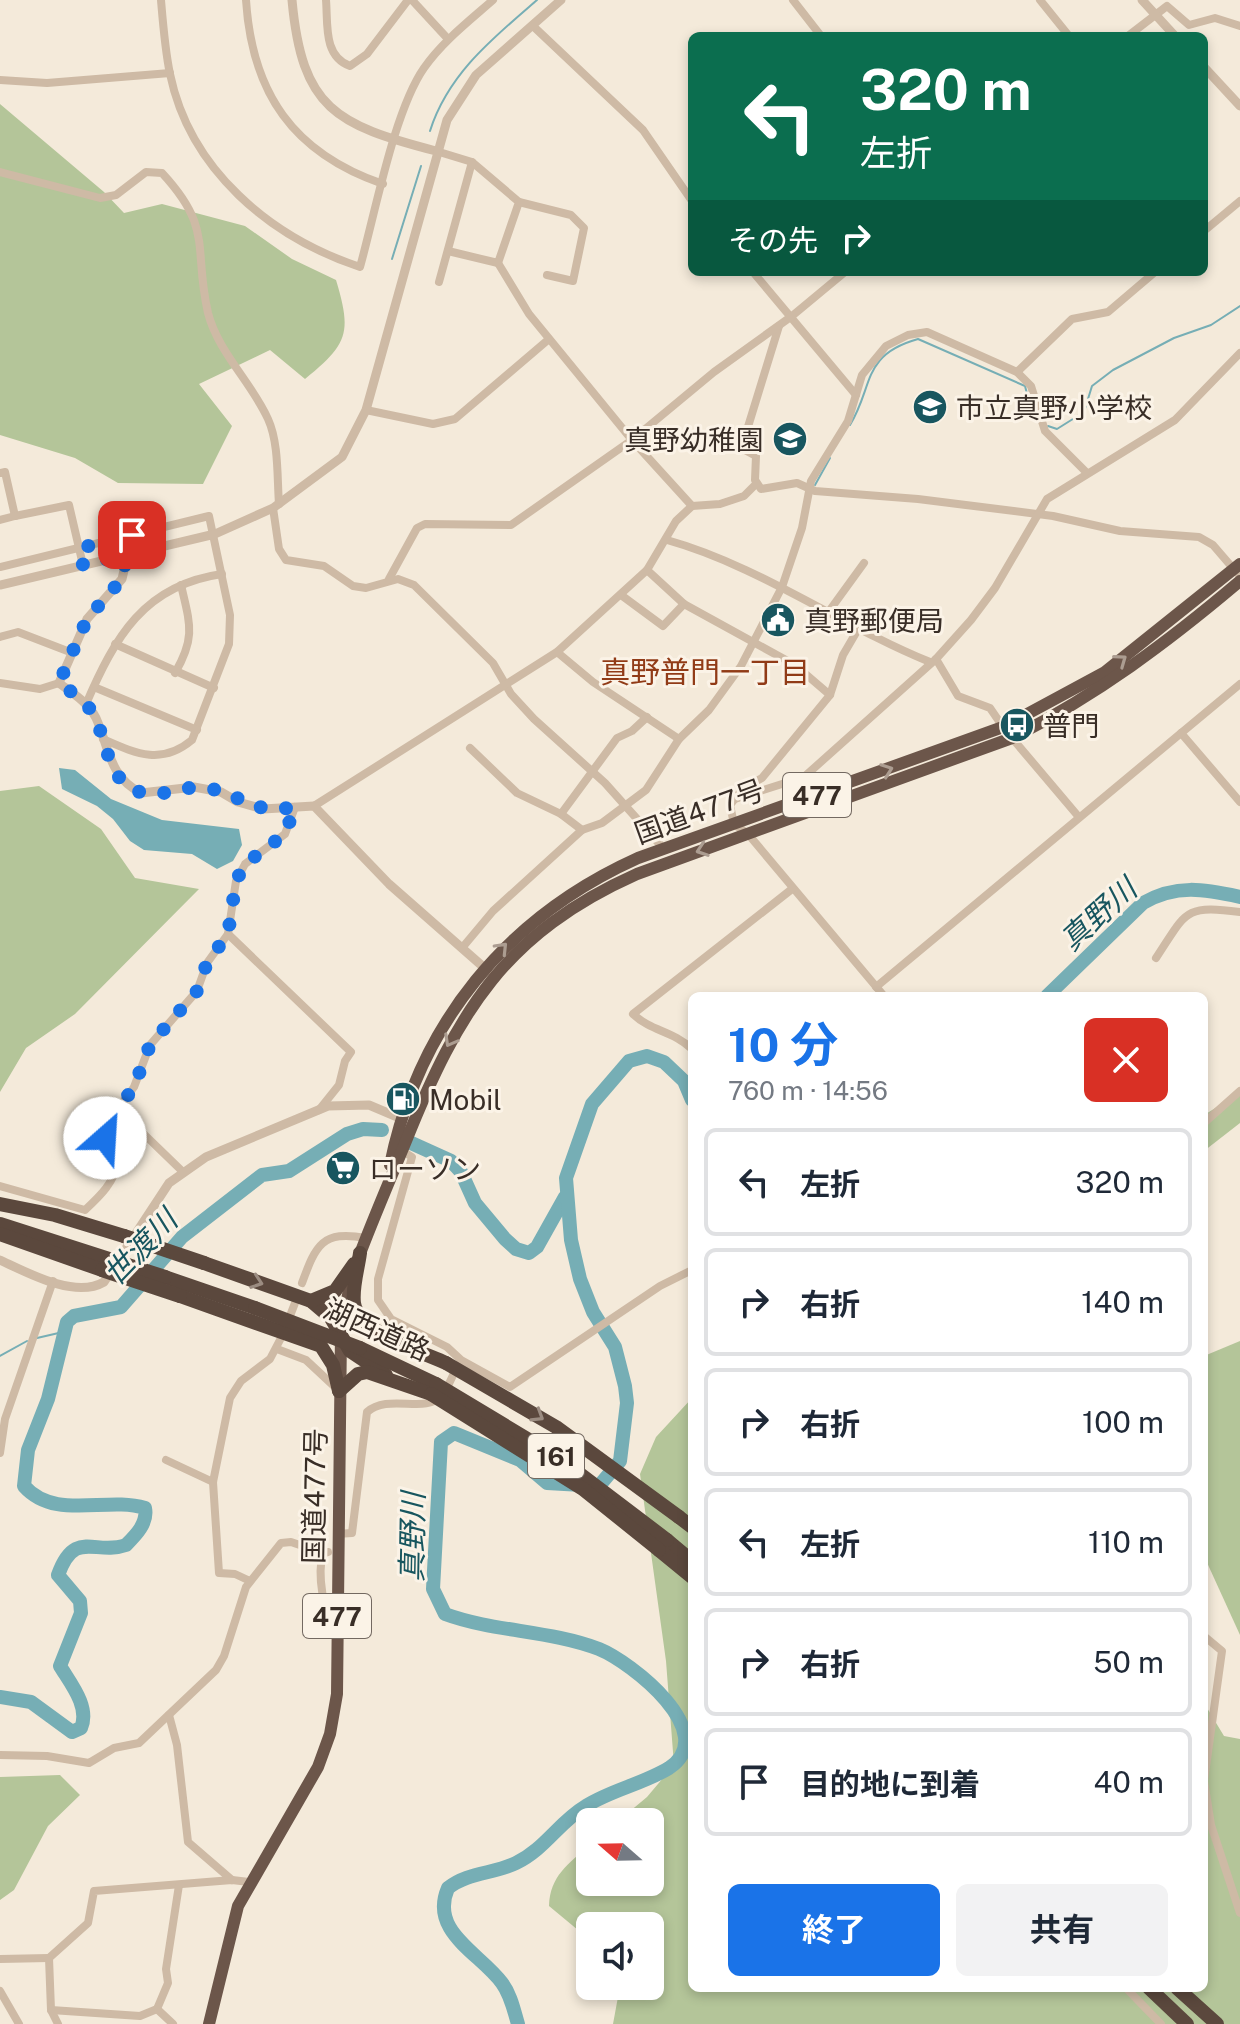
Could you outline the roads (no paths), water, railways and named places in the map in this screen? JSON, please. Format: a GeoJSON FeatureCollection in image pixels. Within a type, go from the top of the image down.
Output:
{"type":"FeatureCollection","features":[{"type":"Feature","properties":{"kind":"highway","name":"国道477号"},"geometry":{"type":"LineString","coordinates":[[209,2024],[228,1933],[249,1882],[318,1767],[330,1734],[337,1694],[337,1632],[330,1553],[337,1534],[339,1391],[347,1345],[347,1292],[398,1147],[488,972],[587,899],[647,870],[748,834],[1008,732],[1105,672],[1238,572]]}},
{"type":"Feature","properties":{"kind":"highway","name":"国道477号"},"geometry":{"type":"LineString","coordinates":[[398,1147],[402,1119],[437,1039],[524,927],[564,897],[595,878],[663,848],[1008,732]]}},
{"type":"Feature","properties":{"kind":"highway"},"geometry":{"type":"LineString","coordinates":[[0,1204],[55,1215],[124,1236],[311,1301],[347,1345],[386,1375]]}},
{"type":"Feature","properties":{"kind":"highway","name":"湖西道路"},"geometry":{"type":"LineString","coordinates":[[0,1224],[106,1264],[165,1277],[255,1308],[347,1345],[434,1389]]}},
{"type":"Feature","properties":{"kind":"highway"},"geometry":{"type":"LineString","coordinates":[[0,1234],[106,1264],[180,1296],[306,1339],[347,1345]]}},
{"type":"Feature","properties":{"kind":"highway"},"geometry":{"type":"LineString","coordinates":[[360,1253],[354,1302],[360,1318],[378,1331],[454,1361],[556,1427],[688,1524]]}},
{"type":"Feature","properties":{"kind":"highway"},"geometry":{"type":"LineString","coordinates":[[311,1301],[340,1287],[360,1253]]}},
{"type":"Feature","properties":{"kind":"highway"},"geometry":{"type":"LineString","coordinates":[[347,1345],[359,1333],[378,1331]]}},
{"type":"Feature","properties":{"kind":"highway"},"geometry":{"type":"LineString","coordinates":[[306,1339],[329,1356],[339,1391],[363,1372],[386,1375],[434,1389],[663,1545],[688,1559]]}},
{"type":"Feature","properties":{"kind":"highway"},"geometry":{"type":"LineString","coordinates":[[663,1545],[688,1573]]}},
{"type":"Feature","properties":{"kind":"highway"},"geometry":{"type":"LineString","coordinates":[[1153,1992],[1187,2024]]}},
{"type":"Feature","properties":{"kind":"highway"},"geometry":{"type":"LineString","coordinates":[[1181,1992],[1217,2024]]}},
{"type":"Feature","properties":{"kind":"street"},"geometry":{"type":"LineString","coordinates":[[161,0],[170,73],[186,122],[227,184],[250,208],[319,253],[360,267],[395,141],[423,69],[448,39],[493,0]]}},
{"type":"Feature","properties":{"kind":"street"},"geometry":{"type":"LineString","coordinates":[[246,0],[248,34],[255,63],[280,112],[323,157],[383,184]]}},
{"type":"Feature","properties":{"kind":"street"},"geometry":{"type":"LineString","coordinates":[[292,0],[302,68],[313,88],[344,119],[368,133],[472,162],[519,202],[571,215],[584,228],[573,281],[547,275]]}},
{"type":"Feature","properties":{"kind":"street"},"geometry":{"type":"LineString","coordinates":[[326,0],[329,42],[334,55],[350,66],[367,54],[410,0],[448,39]]}},
{"type":"Feature","properties":{"kind":"street"},"geometry":{"type":"LineString","coordinates":[[0,585],[215,534],[276,506],[342,457],[366,410],[436,151],[460,95],[476,75],[561,0]]}},
{"type":"Feature","properties":{"kind":"street"},"geometry":{"type":"LineString","coordinates":[[793,0],[818,32]]}},
{"type":"Feature","properties":{"kind":"street"},"geometry":{"type":"LineString","coordinates":[[1040,0],[1066,32]]}},
{"type":"Feature","properties":{"kind":"street"},"geometry":{"type":"LineString","coordinates":[[1142,0],[1171,32]]}},
{"type":"Feature","properties":{"kind":"street"},"geometry":{"type":"LineString","coordinates":[[1133,32],[1167,6],[1189,25],[1215,18],[1240,26]]}},
{"type":"Feature","properties":{"kind":"street"},"geometry":{"type":"LineString","coordinates":[[533,26],[643,130],[688,195]]}},
{"type":"Feature","properties":{"kind":"street"},"geometry":{"type":"LineString","coordinates":[[1208,71],[1240,106]]}},
{"type":"Feature","properties":{"kind":"street"},"geometry":{"type":"LineString","coordinates":[[0,80],[47,83],[170,73]]}},
{"type":"Feature","properties":{"kind":"street"},"geometry":{"type":"LineString","coordinates":[[439,282],[472,162]]}},
{"type":"Feature","properties":{"kind":"street"},"geometry":{"type":"LineString","coordinates":[[0,172],[100,198],[116,195],[146,172],[162,173],[175,187],[198,225],[208,314],[216,333],[272,429],[279,549],[286,560],[324,566],[353,586],[366,588],[389,579],[414,585],[493,663],[505,684],[534,719],[594,772],[663,848]]}},
{"type":"Feature","properties":{"kind":"street"},"geometry":{"type":"LineString","coordinates":[[1208,228],[1240,201]]}},
{"type":"Feature","properties":{"kind":"street"},"geometry":{"type":"LineString","coordinates":[[498,263],[519,202]]}},
{"type":"Feature","properties":{"kind":"street"},"geometry":{"type":"LineString","coordinates":[[448,251],[498,263],[529,314],[632,440],[692,506]]}},
{"type":"Feature","properties":{"kind":"street"},"geometry":{"type":"LineString","coordinates":[[757,276],[856,395]]}},
{"type":"Feature","properties":{"kind":"street"},"geometry":{"type":"LineString","coordinates":[[389,579],[417,528],[425,524],[511,525],[632,440],[714,372],[779,326],[840,276]]}},
{"type":"Feature","properties":{"kind":"street"},"geometry":{"type":"LineString","coordinates":[[1017,372],[1072,319],[1108,312],[1150,276]]}},
{"type":"Feature","properties":{"kind":"street"},"geometry":{"type":"LineString","coordinates":[[59,683],[86,704],[110,762],[121,779],[141,793],[194,787],[221,792],[251,807],[275,811],[314,806],[557,652],[647,570],[676,521],[692,506],[720,504],[744,496],[756,484],[756,456],[743,449],[743,443],[779,326]]}},
{"type":"Feature","properties":{"kind":"street"},"geometry":{"type":"LineString","coordinates":[[462,948],[493,911],[582,830],[602,823],[646,790],[679,739],[709,710],[754,644],[782,587],[802,528],[809,487],[848,421],[862,375],[886,346],[908,335],[927,332],[1017,372],[1031,386],[1045,431],[1086,472]]}},
{"type":"Feature","properties":{"kind":"street"},"geometry":{"type":"LineString","coordinates":[[366,410],[433,424],[455,419],[549,339]]}},
{"type":"Feature","properties":{"kind":"street"},"geometry":{"type":"LineString","coordinates":[[735,799],[804,777],[933,661],[995,588],[1047,499],[1086,472],[1175,420],[1240,353]]}},
{"type":"Feature","properties":{"kind":"street"},"geometry":{"type":"LineString","coordinates":[[0,473],[5,472],[15,516]]}},
{"type":"Feature","properties":{"kind":"street"},"geometry":{"type":"LineString","coordinates":[[756,484],[761,489],[797,483],[1037,515],[1120,531],[1199,537],[1213,545],[1238,572]]}},
{"type":"Feature","properties":{"kind":"street"},"geometry":{"type":"LineString","coordinates":[[0,520],[69,505],[83,565]]}},
{"type":"Feature","properties":{"kind":"street"},"geometry":{"type":"LineString","coordinates":[[0,567],[209,516],[230,615],[229,644],[197,730],[181,750],[145,757],[103,739]]}},
{"type":"Feature","properties":{"kind":"street"},"geometry":{"type":"LineString","coordinates":[[667,540],[782,587],[857,631],[933,661],[958,696],[990,708],[1078,816]]}},
{"type":"Feature","properties":{"kind":"street"},"geometry":{"type":"LineString","coordinates":[[59,683],[87,619],[122,579],[125,566],[122,556]]}},
{"type":"Feature","properties":{"kind":"street"},"geometry":{"type":"LineString","coordinates":[[827,614],[864,563]]}},
{"type":"Feature","properties":{"kind":"street"},"geometry":{"type":"LineString","coordinates":[[647,570],[684,604],[795,665],[830,695]]}},
{"type":"Feature","properties":{"kind":"street"},"geometry":{"type":"LineString","coordinates":[[86,704],[115,644],[139,612],[181,585],[222,574]]}},
{"type":"Feature","properties":{"kind":"street"},"geometry":{"type":"LineString","coordinates":[[175,673],[189,649],[191,629],[181,585]]}},
{"type":"Feature","properties":{"kind":"street"},"geometry":{"type":"LineString","coordinates":[[621,595],[663,626],[684,604]]}},
{"type":"Feature","properties":{"kind":"street"},"geometry":{"type":"LineString","coordinates":[[857,631],[843,655],[830,695],[762,778],[742,789],[730,805],[734,824],[748,834],[880,992]]}},
{"type":"Feature","properties":{"kind":"street"},"geometry":{"type":"LineString","coordinates":[[0,637],[18,632],[70,652]]}},
{"type":"Feature","properties":{"kind":"street"},"geometry":{"type":"LineString","coordinates":[[115,644],[214,688]]}},
{"type":"Feature","properties":{"kind":"street"},"geometry":{"type":"LineString","coordinates":[[557,652],[593,682],[679,739]]}},
{"type":"Feature","properties":{"kind":"street"},"geometry":{"type":"LineString","coordinates":[[0,683],[40,689],[59,683]]}},
{"type":"Feature","properties":{"kind":"street"},"geometry":{"type":"LineString","coordinates":[[876,987],[1240,684]]}},
{"type":"Feature","properties":{"kind":"street"},"geometry":{"type":"LineString","coordinates":[[94,687],[197,730]]}},
{"type":"Feature","properties":{"kind":"street"},"geometry":{"type":"LineString","coordinates":[[561,814],[617,738],[632,731],[647,717]]}},
{"type":"Feature","properties":{"kind":"street"},"geometry":{"type":"LineString","coordinates":[[1181,733],[1240,802]]}},
{"type":"Feature","properties":{"kind":"street"},"geometry":{"type":"LineString","coordinates":[[470,748],[517,793],[561,814],[582,830]]}},
{"type":"Feature","properties":{"kind":"street"},"geometry":{"type":"LineString","coordinates":[[314,806],[389,884],[488,972]]}},
{"type":"Feature","properties":{"kind":"street"},"geometry":{"type":"LineString","coordinates":[[0,1186],[85,1210],[100,1197],[115,1168],[116,1159],[105,1138],[105,1127],[134,1087],[150,1045],[197,991],[207,963],[228,934],[236,881],[245,864],[285,834],[295,807]]}},
{"type":"Feature","properties":{"kind":"street"},"geometry":{"type":"LineString","coordinates":[[688,1046],[671,1032],[647,1027],[633,1014],[792,889]]}},
{"type":"Feature","properties":{"kind":"street"},"geometry":{"type":"LineString","coordinates":[[1156,958],[1184,916],[1201,907],[1240,912]]}},
{"type":"Feature","properties":{"kind":"street"},"geometry":{"type":"LineString","coordinates":[[228,934],[351,1052],[339,1085],[318,1110]]}},
{"type":"Feature","properties":{"kind":"street"},"geometry":{"type":"LineString","coordinates":[[1208,1119],[1240,1091]]}},
{"type":"Feature","properties":{"kind":"street"},"geometry":{"type":"LineString","coordinates":[[0,1260],[53,1281],[94,1288],[104,1282],[157,1199],[182,1171],[206,1157],[318,1110],[349,1103],[369,1105],[402,1119]]}},
{"type":"Feature","properties":{"kind":"street"},"geometry":{"type":"LineString","coordinates":[[118,1109],[182,1171]]}},
{"type":"Feature","properties":{"kind":"street"},"geometry":{"type":"LineString","coordinates":[[398,1147],[412,1157],[384,1252],[378,1300],[391,1319],[447,1347],[454,1361],[510,1387],[660,1286],[688,1272]]}},
{"type":"Feature","properties":{"kind":"street"},"geometry":{"type":"LineString","coordinates":[[302,1283],[317,1249],[328,1238],[342,1233],[366,1238]]}},
{"type":"Feature","properties":{"kind":"street"},"geometry":{"type":"LineString","coordinates":[[0,1453],[5,1419],[53,1281]]}},
{"type":"Feature","properties":{"kind":"street"},"geometry":{"type":"LineString","coordinates":[[286,1326],[295,1303]]}},
{"type":"Feature","properties":{"kind":"street"},"geometry":{"type":"LineString","coordinates":[[250,1581],[235,1574],[219,1573],[213,1482],[230,1398],[241,1381],[270,1359],[281,1338]]}},
{"type":"Feature","properties":{"kind":"street"},"geometry":{"type":"LineString","coordinates":[[277,1349],[306,1360],[339,1391]]}},
{"type":"Feature","properties":{"kind":"street"},"geometry":{"type":"LineString","coordinates":[[337,1534],[352,1533],[367,1412],[384,1403],[432,1403],[441,1396],[454,1361]]}},
{"type":"Feature","properties":{"kind":"street"},"geometry":{"type":"LineString","coordinates":[[166,1460],[213,1482]]}},
{"type":"Feature","properties":{"kind":"street"},"geometry":{"type":"LineString","coordinates":[[0,1755],[47,1756],[89,1763],[114,1748],[139,1743],[216,1670],[224,1656],[250,1581],[281,1543],[291,1542],[330,1553]]}},
{"type":"Feature","properties":{"kind":"street"},"geometry":{"type":"LineString","coordinates":[[1208,1639],[1222,1651],[1208,1752]]}},
{"type":"Feature","properties":{"kind":"street"},"geometry":{"type":"LineString","coordinates":[[169,1715],[177,1745],[188,1842],[232,1880]]}},
{"type":"Feature","properties":{"kind":"street"},"geometry":{"type":"LineString","coordinates":[[1208,1806],[1211,1825],[1240,1913]]}},
{"type":"Feature","properties":{"kind":"street"},"geometry":{"type":"LineString","coordinates":[[0,1959],[49,1958],[88,1923],[94,1891],[232,1880],[249,1882]]}},
{"type":"Feature","properties":{"kind":"street"},"geometry":{"type":"LineString","coordinates":[[51,2010],[140,2016],[157,2009],[168,1983],[166,1969],[179,1885]]}},
{"type":"Feature","properties":{"kind":"street"},"geometry":{"type":"LineString","coordinates":[[49,1958],[51,2010],[58,2024]]}},
{"type":"Feature","properties":{"kind":"street"},"geometry":{"type":"LineString","coordinates":[[0,1991],[19,2024]]}},
{"type":"Feature","properties":{"kind":"street"},"geometry":{"type":"LineString","coordinates":[[1130,1992],[1161,2024]]}},
{"type":"Feature","properties":{"kind":"street"},"geometry":{"type":"LineString","coordinates":[[157,2009],[173,2024]]}},
{"type":"Feature","properties":{"kind":"water"},"geometry":{"type":"Polygon","coordinates":[[[59,768],[75,770],[111,799],[162,820],[239,829],[242,845],[233,861],[217,869],[192,854],[144,850],[130,841],[113,819],[97,806],[62,789],[59,768]]]}},
{"type":"Feature","properties":{"kind":"waterway"},"geometry":{"type":"LineString","coordinates":[[430,131],[448,92],[460,75],[489,43],[537,0]]}},
{"type":"Feature","properties":{"kind":"waterway"},"geometry":{"type":"LineString","coordinates":[[392,259],[421,166]]}},
{"type":"Feature","properties":{"kind":"waterway"},"geometry":{"type":"LineString","coordinates":[[1048,426],[1057,429],[1084,412],[1092,386],[1113,370],[1174,338],[1211,325],[1240,306]]}},
{"type":"Feature","properties":{"kind":"waterway"},"geometry":{"type":"LineString","coordinates":[[850,425],[878,363],[900,346],[918,339],[1025,386],[1033,417],[1038,421]]}},
{"type":"Feature","properties":{"kind":"waterway"},"geometry":{"type":"LineString","coordinates":[[815,485],[830,458]]}},
{"type":"Feature","properties":{"kind":"waterway","name":"真野川"},"geometry":{"type":"LineString","coordinates":[[1051,992],[1143,903],[1167,893],[1190,890],[1240,897]]}},
{"type":"Feature","properties":{"kind":"waterway","name":"真野川"},"geometry":{"type":"LineString","coordinates":[[518,2024],[502,1983],[451,1929],[445,1917],[444,1903],[448,1888],[464,1879],[516,1863],[586,1806],[669,1768],[683,1753],[685,1736],[679,1718],[666,1700],[613,1656],[561,1638],[445,1614],[433,1589],[441,1442],[454,1433],[520,1460],[547,1483],[599,1486],[620,1461],[627,1403],[625,1386],[615,1347],[593,1312],[580,1279],[571,1240],[566,1178],[592,1104],[629,1061],[647,1056],[664,1062],[684,1081],[688,1090]]}},
{"type":"Feature","properties":{"kind":"waterway","name":"世渡川"},"geometry":{"type":"LineString","coordinates":[[0,1697],[31,1702],[72,1732],[81,1728],[81,1704],[60,1666],[81,1613],[80,1601],[58,1575],[71,1552],[87,1546],[115,1548],[126,1545],[145,1519],[145,1508],[50,1503],[36,1497],[24,1486],[28,1450],[48,1399],[67,1322],[74,1316],[121,1307],[182,1237],[262,1175],[289,1171],[347,1134],[363,1129],[382,1130]]}},
{"type":"Feature","properties":{"kind":"waterway","name":"世渡川"},"geometry":{"type":"LineString","coordinates":[[409,1142],[451,1161],[461,1172],[475,1203],[516,1249],[529,1253],[537,1247],[565,1197]]}},
{"type":"Feature","properties":{"kind":"waterway"},"geometry":{"type":"LineString","coordinates":[[37,1338],[63,1332]]}},
{"type":"Feature","properties":{"kind":"waterway"},"geometry":{"type":"LineString","coordinates":[[0,1356],[27,1341]]}},
{"type":"Feature","properties":{"kind":"place","name":"市立真野小学校"},"geometry":{"type":"Point","coordinates":[930,407]}},
{"type":"Feature","properties":{"kind":"place","name":"真野幼稚園"},"geometry":{"type":"Point","coordinates":[790,439]}},
{"type":"Feature","properties":{"kind":"place","name":"真野郵便局"},"geometry":{"type":"Point","coordinates":[778,620]}},
{"type":"Feature","properties":{"kind":"place","name":"普門"},"geometry":{"type":"Point","coordinates":[1017,725]}},
{"type":"Feature","properties":{"kind":"place","name":"Mobil"},"geometry":{"type":"Point","coordinates":[403,1099]}},
{"type":"Feature","properties":{"kind":"place","name":"ローソン"},"geometry":{"type":"Point","coordinates":[343,1168]}},
{"type":"Feature","properties":{"kind":"district","name":"真野普門一丁目"},"geometry":{"type":"Point","coordinates":[705,672]}}]}
